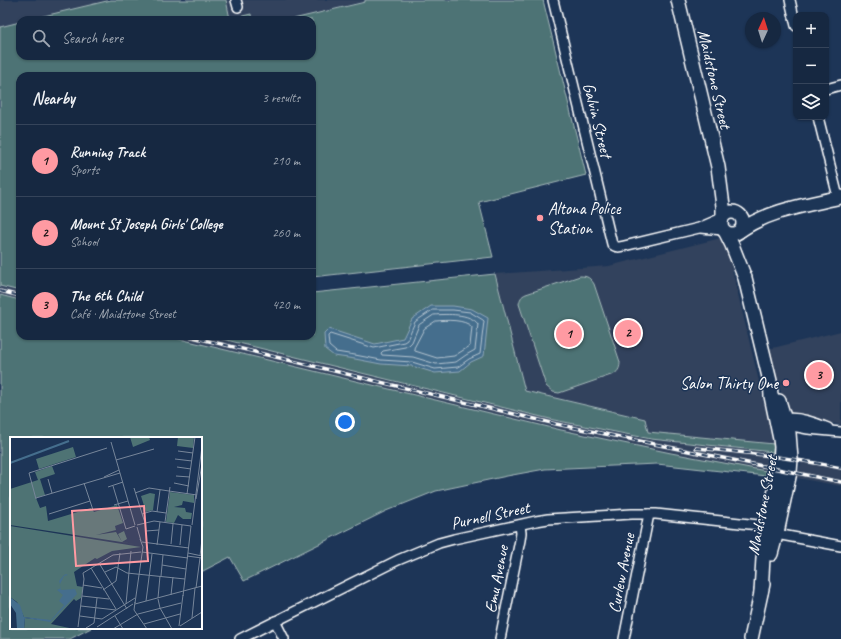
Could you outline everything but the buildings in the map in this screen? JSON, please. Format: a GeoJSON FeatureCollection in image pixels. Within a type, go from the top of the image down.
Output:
{"type":"FeatureCollection","features":[{"type":"Feature","properties":{"kind":"main road","name":"Maidstone Street"},"geometry":{"type":"LineString","coordinates":[[678,0],[718,167],[730,203],[738,214]]}},
{"type":"Feature","properties":{"kind":"main road","name":"Maidstone Street"},"geometry":{"type":"LineString","coordinates":[[718,167],[723,206],[745,278],[770,381],[783,422],[789,433],[791,448],[790,472],[772,530],[751,639]]}},
{"type":"Feature","properties":{"kind":"main road"},"geometry":{"type":"LineString","coordinates":[[729,226],[750,224],[772,214],[839,197]]}},
{"type":"Feature","properties":{"kind":"main road"},"geometry":{"type":"LineString","coordinates":[[738,214],[772,214]]}},
{"type":"Feature","properties":{"kind":"main road"},"geometry":{"type":"LineString","coordinates":[[729,226],[743,224],[742,218],[738,214]]}},
{"type":"Feature","properties":{"kind":"street","name":"Galvin Street"},"geometry":{"type":"LineString","coordinates":[[553,0],[611,242],[614,246],[621,247],[699,228],[729,226]]}},
{"type":"Feature","properties":{"kind":"street"},"geometry":{"type":"LineString","coordinates":[[790,0],[793,13]]}},
{"type":"Feature","properties":{"kind":"street"},"geometry":{"type":"LineString","coordinates":[[829,88],[841,85]]}},
{"type":"Feature","properties":{"kind":"street"},"geometry":{"type":"LineString","coordinates":[[819,120],[839,197]]}},
{"type":"Feature","properties":{"kind":"street"},"geometry":{"type":"LineString","coordinates":[[783,422],[794,418],[814,422],[839,432]]}},
{"type":"Feature","properties":{"kind":"street","name":"Curlew Avenue"},"geometry":{"type":"LineString","coordinates":[[624,639],[648,514]]}},
{"type":"Feature","properties":{"kind":"street","name":"Purnell Street"},"geometry":{"type":"LineString","coordinates":[[240,639],[398,560],[439,543],[548,519],[666,514],[772,530],[841,546]]}},
{"type":"Feature","properties":{"kind":"street","name":"Emu Avenue"},"geometry":{"type":"LineString","coordinates":[[500,639],[520,540],[520,525]]}},
{"type":"Feature","properties":{"kind":"street"},"geometry":{"type":"LineString","coordinates":[[275,621],[284,639]]}},
{"type":"Feature","properties":{"kind":"shaded area"},"geometry":{"type":"Polygon","coordinates":[[[0,0],[111,0],[44,16],[16,16],[16,23],[0,27],[0,0]]]}},
{"type":"Feature","properties":{"kind":"shaded area"},"geometry":{"type":"Polygon","coordinates":[[[226,0],[366,1],[305,16],[251,16],[251,14],[243,16],[229,16],[226,0]]]}},
{"type":"Feature","properties":{"kind":"shaded area"},"geometry":{"type":"Polygon","coordinates":[[[721,238],[725,240],[774,444],[648,432],[645,419],[525,391],[495,274],[609,266],[721,238]]]}},
{"type":"Feature","properties":{"kind":"shaded area"},"geometry":{"type":"Polygon","coordinates":[[[0,286],[16,290],[16,299],[0,295],[0,286]]]}},
{"type":"Feature","properties":{"kind":"shaded area"},"geometry":{"type":"Polygon","coordinates":[[[841,331],[841,425],[791,415],[786,410],[769,349],[841,331]]]}},
{"type":"Feature","properties":{"kind":"shaded area"},"geometry":{"type":"Polygon","coordinates":[[[184,340],[226,340],[519,412],[628,435],[651,439],[773,452],[771,472],[561,430],[184,340]]]}},
{"type":"Feature","properties":{"kind":"shaded area"},"geometry":{"type":"Polygon","coordinates":[[[802,459],[841,466],[841,486],[797,478],[802,459]]]}},
{"type":"Feature","properties":{"kind":"green space"},"geometry":{"type":"Polygon","coordinates":[[[111,0],[226,0],[229,16],[44,16],[111,0]]]}},
{"type":"Feature","properties":{"kind":"green space"},"geometry":{"type":"Polygon","coordinates":[[[365,0],[543,0],[586,175],[479,202],[493,257],[316,277],[316,72],[16,72],[16,290],[0,286],[0,27],[16,23],[16,60],[316,60],[316,16],[306,16],[365,2],[365,0]]]}},
{"type":"Feature","properties":{"kind":"green space"},"geometry":{"type":"Polygon","coordinates":[[[495,274],[525,391],[645,419],[648,432],[774,444],[773,452],[651,439],[554,420],[226,340],[316,340],[316,293],[495,274]]]}},
{"type":"Feature","properties":{"kind":"green space"},"geometry":{"type":"Polygon","coordinates":[[[580,276],[585,276],[594,284],[620,362],[619,367],[617,372],[614,374],[559,393],[553,392],[546,386],[519,302],[520,299],[526,294],[580,276]]]}},
{"type":"Feature","properties":{"kind":"green space"},"geometry":{"type":"Polygon","coordinates":[[[0,295],[16,299],[16,340],[184,340],[561,430],[766,471],[766,476],[657,464],[545,469],[507,476],[436,491],[386,511],[244,581],[230,557],[202,571],[202,437],[10,437],[10,629],[89,629],[70,639],[0,639],[0,295]]]}},
{"type":"Feature","properties":{"kind":"water"},"geometry":{"type":"Polygon","coordinates":[[[431,306],[453,306],[472,309],[488,318],[484,356],[471,362],[460,371],[435,373],[412,366],[381,364],[334,356],[325,349],[324,334],[329,329],[375,344],[403,338],[412,319],[431,306]]]}},
{"type":"Feature","properties":{"kind":"railway"},"geometry":{"type":"LineString","coordinates":[[0,291],[16,295]]}},
{"type":"Feature","properties":{"kind":"railway"},"geometry":{"type":"LineString","coordinates":[[205,340],[556,424],[841,482]]}},
{"type":"Feature","properties":{"kind":"railway"},"geometry":{"type":"LineString","coordinates":[[696,448],[733,451],[805,461],[841,468]]}},
{"type":"Feature","properties":{"kind":"place","name":"Altona Police Station"},"geometry":{"type":"Point","coordinates":[540,218]}},
{"type":"Feature","properties":{"kind":"place","name":"Mount St Joseph Girls' College"},"geometry":{"type":"Point","coordinates":[628,333]}},
{"type":"Feature","properties":{"kind":"place","name":"Running Track"},"geometry":{"type":"Point","coordinates":[569,334]}},
{"type":"Feature","properties":{"kind":"place","name":"The 6th Child"},"geometry":{"type":"Point","coordinates":[819,375]}},
{"type":"Feature","properties":{"kind":"place","name":"Salon Thirty One"},"geometry":{"type":"Point","coordinates":[786,383]}}]}
